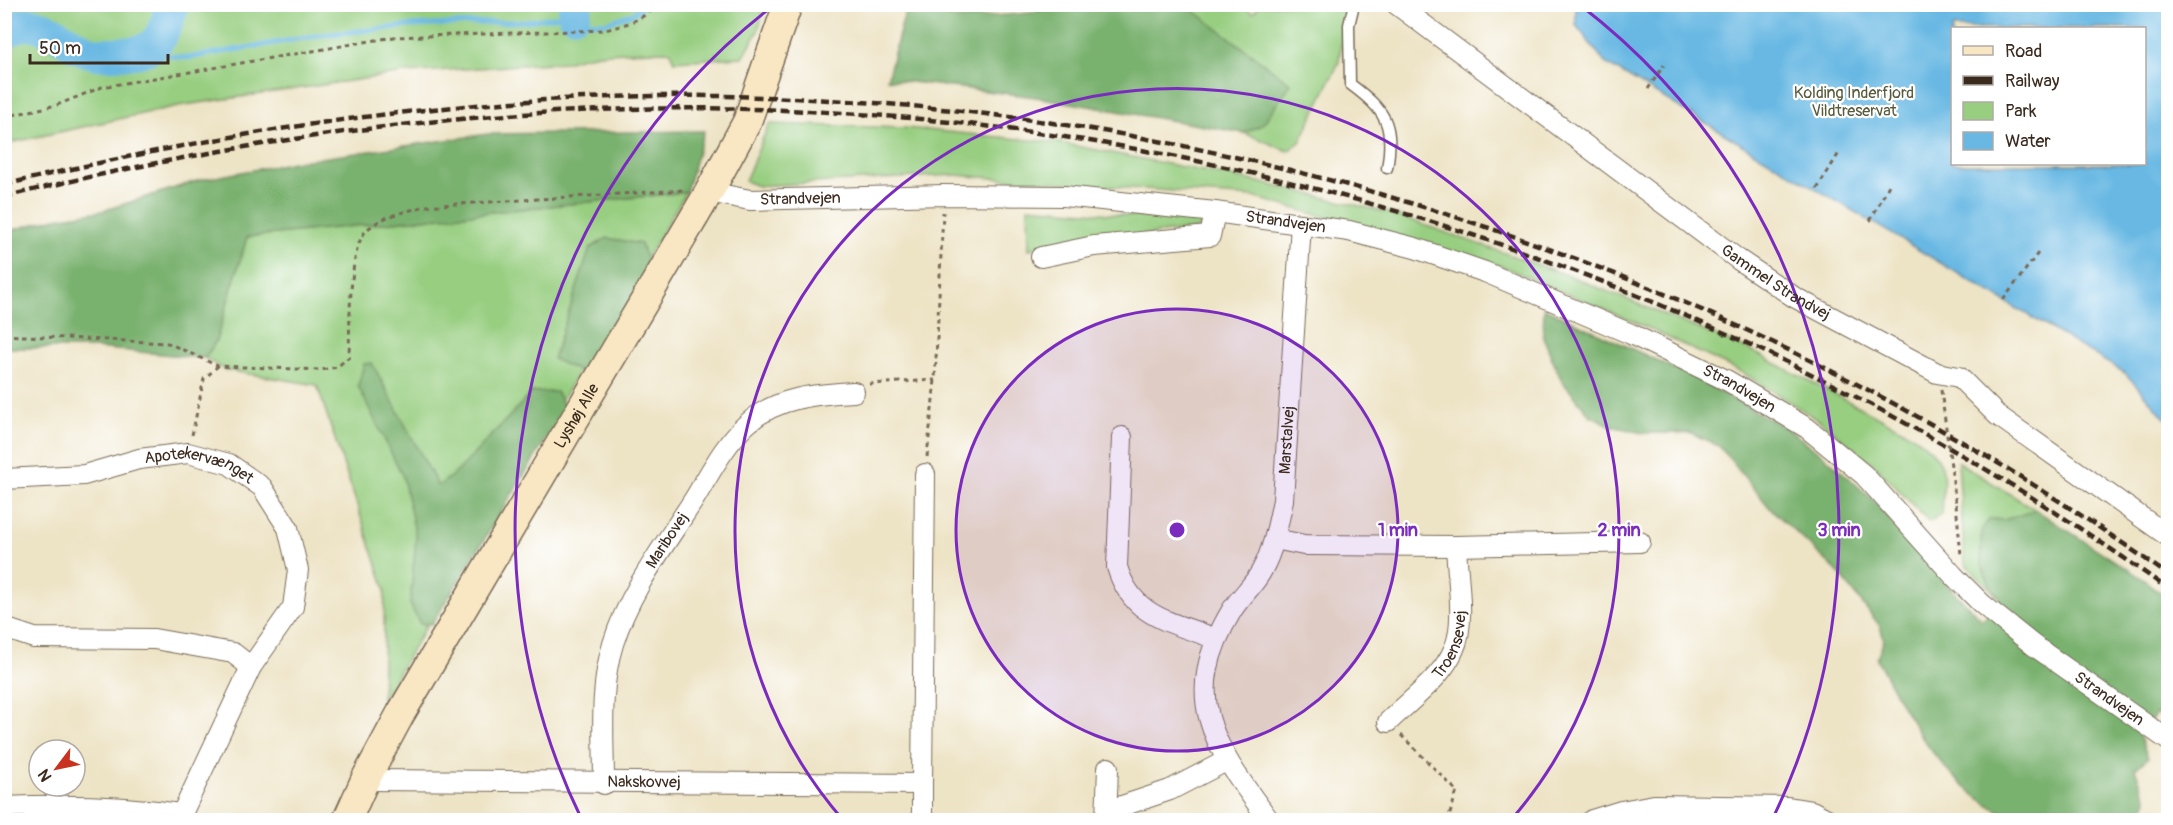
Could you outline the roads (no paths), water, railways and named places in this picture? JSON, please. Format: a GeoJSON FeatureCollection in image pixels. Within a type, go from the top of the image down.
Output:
{"type":"FeatureCollection","features":[{"type":"Feature","properties":{"kind":"street","name":"Lyshøj Alle"},"geometry":{"type":"LineString","coordinates":[[347,820],[400,713],[709,192],[747,122],[777,42],[788,4]]}},
{"type":"Feature","properties":{"kind":"street","name":"Gammel Strandvej"},"geometry":{"type":"LineString","coordinates":[[1395,4],[1748,266],[1794,297],[1937,373],[1959,377],[1997,415],[2169,536]]}},
{"type":"Feature","properties":{"kind":"street","name":"Strandvejen"},"geometry":{"type":"LineString","coordinates":[[709,192],[750,200],[944,195],[1064,196],[1215,212],[1360,234],[1415,248],[1485,272],[1631,334],[1728,381],[1807,428],[1864,476],[1982,604],[2033,645],[2169,740]]}},
{"type":"Feature","properties":{"kind":"street"},"geometry":{"type":"LineString","coordinates":[[1041,257],[1094,246],[1210,236],[1215,212]]}},
{"type":"Feature","properties":{"kind":"street","name":"Marstalvej"},"geometry":{"type":"LineString","coordinates":[[1269,820],[1226,761],[1212,732],[1207,704],[1206,672],[1216,639],[1234,608],[1262,571],[1275,539],[1283,500],[1301,224]]}},
{"type":"Feature","properties":{"kind":"street","name":"Maribovej"},"geometry":{"type":"LineString","coordinates":[[604,784],[603,697],[613,644],[635,592],[722,454],[748,423],[778,405],[810,395],[854,392]]}},
{"type":"Feature","properties":{"kind":"street"},"geometry":{"type":"LineString","coordinates":[[1122,437],[1117,567],[1122,583],[1132,600],[1144,611],[1216,639]]}},
{"type":"Feature","properties":{"kind":"street","name":"Apotekervænget"},"geometry":{"type":"LineString","coordinates":[[4,479],[84,475],[139,459],[188,453],[230,464],[262,487],[288,528],[298,570],[293,607],[252,667],[236,705],[180,817],[132,807],[76,803],[4,807]]}},
{"type":"Feature","properties":{"kind":"street"},"geometry":{"type":"LineString","coordinates":[[922,820],[925,474]]}},
{"type":"Feature","properties":{"kind":"street"},"geometry":{"type":"LineString","coordinates":[[1275,539],[1304,545],[1456,546],[1640,542]]}},
{"type":"Feature","properties":{"kind":"street","name":"Troensevej"},"geometry":{"type":"LineString","coordinates":[[1388,722],[1443,669],[1455,649],[1459,630],[1456,546]]}},
{"type":"Feature","properties":{"kind":"street"},"geometry":{"type":"LineString","coordinates":[[4,628],[34,638],[154,639],[233,653],[252,667]]}},
{"type":"Feature","properties":{"kind":"street"},"geometry":{"type":"LineString","coordinates":[[1108,768],[1106,815],[1170,790],[1226,761]]}},
{"type":"Feature","properties":{"kind":"street","name":"Nakskovvej"},"geometry":{"type":"LineString","coordinates":[[365,780],[604,784],[922,784]]}},
{"type":"Feature","properties":{"kind":"street"},"geometry":{"type":"LineString","coordinates":[[1592,820],[1621,811],[1654,805],[1788,807],[1812,811],[1828,820]]}},
{"type":"Feature","properties":{"kind":"lane"},"geometry":{"type":"LineString","coordinates":[[1354,4],[1349,25],[1350,84],[1375,103],[1386,119],[1391,144],[1387,168]]}},
{"type":"Feature","properties":{"kind":"water","name":"Kolding Inderfjord Vildtreservat"},"geometry":{"type":"Polygon","coordinates":[[[1576,5],[2168,5],[2168,421],[2125,373],[1605,63],[1576,25],[1576,5]]]}},
{"type":"Feature","properties":{"kind":"waterway"},"geometry":{"type":"LineString","coordinates":[[4,33],[17,26],[29,24],[40,26],[94,53],[134,52],[144,50],[157,40],[166,25],[173,4]]}},
{"type":"Feature","properties":{"kind":"waterway"},"geometry":{"type":"LineString","coordinates":[[574,14],[576,4]]}},
{"type":"Feature","properties":{"kind":"waterway"},"geometry":{"type":"LineString","coordinates":[[145,52],[187,58],[321,35],[408,26],[527,21],[574,14],[588,22],[605,23],[634,13],[645,4]]}},
{"type":"Feature","properties":{"kind":"railway"},"geometry":{"type":"LineString","coordinates":[[4,185],[138,155],[273,130],[408,112],[545,100],[761,97],[976,113],[1189,147],[1397,199],[1601,269],[1798,355],[1988,457],[2168,575]]}},
{"type":"Feature","properties":{"kind":"railway"},"geometry":{"type":"LineString","coordinates":[[4,197],[203,154],[303,138],[504,115],[605,110],[707,108],[808,111],[991,127],[1171,156],[1349,198],[1523,252],[1693,319],[1857,397],[2016,488],[2168,589]]}}]}
